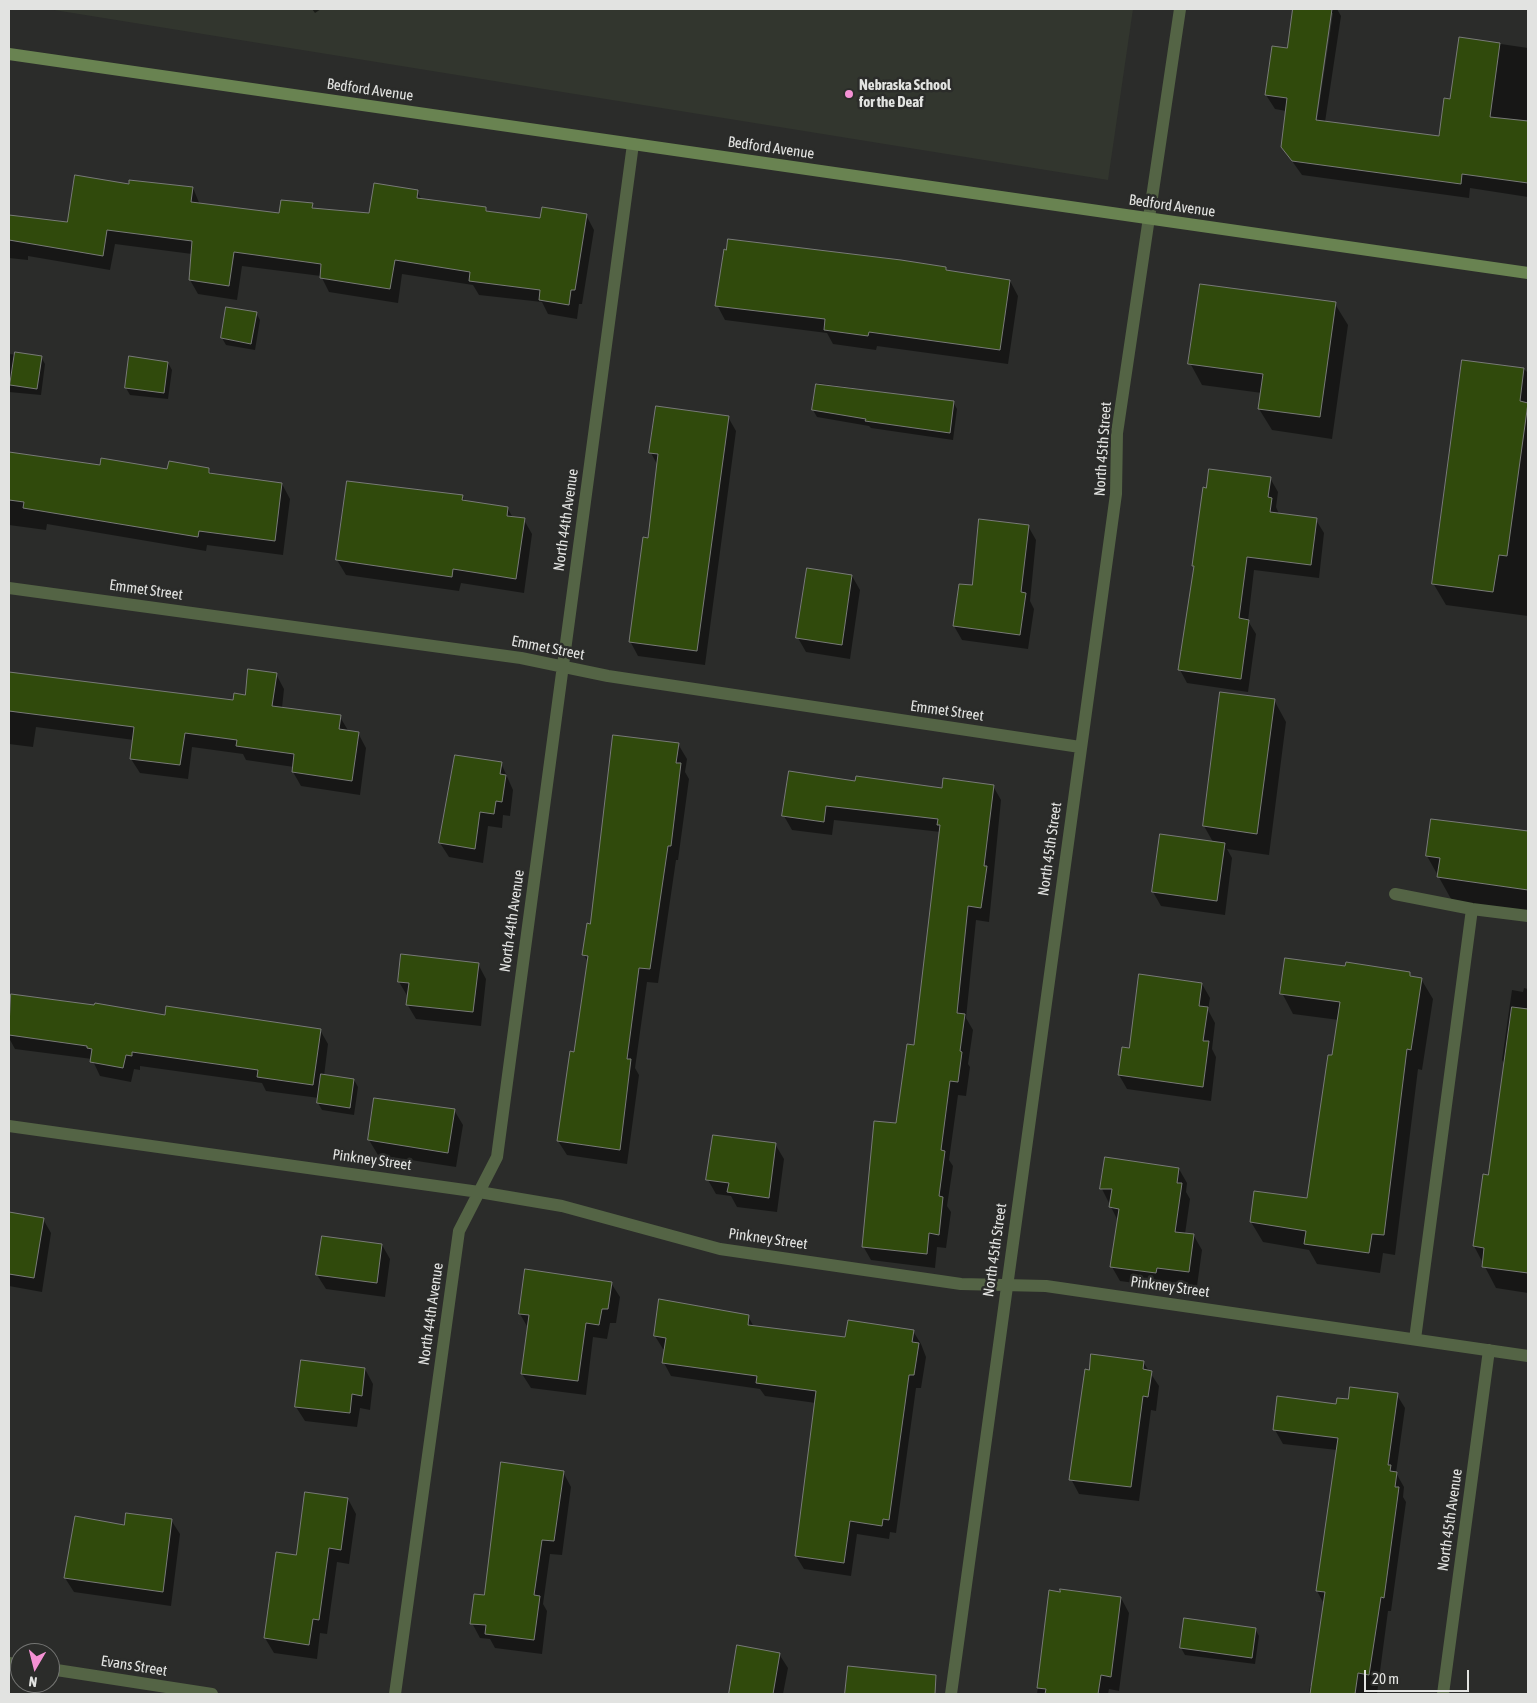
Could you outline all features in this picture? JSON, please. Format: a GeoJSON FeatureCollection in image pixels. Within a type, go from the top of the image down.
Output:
{"type":"FeatureCollection","features":[{"type":"Feature","properties":{"kind":"street","name":"North 45th Street"},"geometry":{"type":"LineString","coordinates":[[951,1694],[1116,494],[1117,433],[1180,9]]}},
{"type":"Feature","properties":{"kind":"street","name":"Bedford Avenue"},"geometry":{"type":"LineString","coordinates":[[9,54],[1528,273]]}},
{"type":"Feature","properties":{"kind":"street","name":"North 44th Avenue"},"geometry":{"type":"LineString","coordinates":[[395,1694],[459,1231],[497,1157],[633,144]]}},
{"type":"Feature","properties":{"kind":"street","name":"Emmet Street"},"geometry":{"type":"LineString","coordinates":[[9,588],[521,658],[608,676],[1080,747]]}},
{"type":"Feature","properties":{"kind":"street"},"geometry":{"type":"LineString","coordinates":[[1395,894],[1472,909],[1528,916]]}},
{"type":"Feature","properties":{"kind":"street"},"geometry":{"type":"LineString","coordinates":[[1415,1339],[1472,909]]}},
{"type":"Feature","properties":{"kind":"street","name":"Pinkney Street"},"geometry":{"type":"LineString","coordinates":[[9,1126],[479,1192],[562,1206],[720,1249],[961,1284],[1046,1286],[1528,1356]]}},
{"type":"Feature","properties":{"kind":"street","name":"North 45th Avenue"},"geometry":{"type":"LineString","coordinates":[[1443,1694],[1490,1350]]}},
{"type":"Feature","properties":{"kind":"street","name":"Evans Street"},"geometry":{"type":"LineString","coordinates":[[60,1671],[212,1694]]}},
{"type":"Feature","properties":{"kind":"shaded area","name":"Nebraska School for the Deaf"},"geometry":{"type":"Polygon","coordinates":[[[48,9],[1133,9],[1108,180],[48,9]]]}},
{"type":"Feature","properties":{"kind":"building"},"geometry":{"type":"Polygon","coordinates":[[[1293,9],[1332,9],[1316,120],[1439,136],[1444,98],[1450,99],[1459,37],[1500,43],[1490,117],[1528,121],[1528,183],[1462,174],[1461,184],[1292,161],[1281,147],[1287,98],[1265,95],[1272,46],[1287,48],[1293,9]]]}},
{"type":"Feature","properties":{"kind":"building"},"geometry":{"type":"Polygon","coordinates":[[[75,175],[129,184],[129,180],[193,187],[191,202],[279,213],[281,200],[313,203],[312,208],[369,213],[374,183],[418,190],[417,198],[486,207],[486,211],[540,218],[542,207],[587,214],[575,290],[571,290],[569,305],[539,300],[540,290],[469,281],[470,272],[395,260],[390,289],[320,278],[321,264],[234,252],[229,286],[189,280],[192,241],[107,230],[103,256],[9,240],[9,215],[67,222],[75,175]]]}},
{"type":"Feature","properties":{"kind":"building"},"geometry":{"type":"Polygon","coordinates":[[[728,239],[901,260],[946,267],[946,270],[1010,280],[1000,350],[869,332],[868,336],[824,330],[825,319],[715,306],[724,249],[726,250],[728,239]]]}},
{"type":"Feature","properties":{"kind":"building"},"geometry":{"type":"Polygon","coordinates":[[[1200,284],[1336,302],[1320,417],[1258,409],[1263,374],[1188,364],[1200,284]]]}},
{"type":"Feature","properties":{"kind":"building"},"geometry":{"type":"Polygon","coordinates":[[[226,307],[257,312],[251,344],[221,338],[226,307]]]}},
{"type":"Feature","properties":{"kind":"building"},"geometry":{"type":"Polygon","coordinates":[[[15,352],[42,356],[37,389],[10,385],[15,352]]]}},
{"type":"Feature","properties":{"kind":"building"},"geometry":{"type":"Polygon","coordinates":[[[129,356],[168,362],[164,393],[125,388],[129,356]]]}},
{"type":"Feature","properties":{"kind":"building"},"geometry":{"type":"Polygon","coordinates":[[[1462,360],[1524,368],[1520,401],[1528,403],[1507,556],[1499,555],[1493,592],[1432,584],[1462,360]]]}},
{"type":"Feature","properties":{"kind":"building"},"geometry":{"type":"Polygon","coordinates":[[[816,384],[954,401],[950,433],[865,421],[866,419],[812,410],[816,384]]]}},
{"type":"Feature","properties":{"kind":"building"},"geometry":{"type":"Polygon","coordinates":[[[656,406],[729,416],[697,651],[629,642],[643,537],[648,538],[658,454],[649,453],[656,406]]]}},
{"type":"Feature","properties":{"kind":"building"},"geometry":{"type":"Polygon","coordinates":[[[9,452],[100,465],[101,458],[167,469],[169,461],[209,468],[209,473],[282,483],[275,541],[199,531],[198,537],[23,508],[24,502],[9,500],[9,452]]]}},
{"type":"Feature","properties":{"kind":"building"},"geometry":{"type":"Polygon","coordinates":[[[1209,469],[1271,477],[1268,497],[1272,498],[1270,512],[1317,518],[1311,565],[1247,557],[1239,618],[1249,620],[1241,679],[1178,670],[1194,566],[1192,566],[1203,487],[1206,488],[1209,469]]]}},
{"type":"Feature","properties":{"kind":"building"},"geometry":{"type":"Polygon","coordinates":[[[347,481],[463,495],[462,500],[508,507],[507,516],[525,518],[516,579],[453,569],[452,577],[336,560],[347,481]]]}},
{"type":"Feature","properties":{"kind":"building"},"geometry":{"type":"Polygon","coordinates":[[[979,519],[1029,525],[1021,592],[1026,593],[1020,635],[953,626],[959,584],[972,585],[979,519]]]}},
{"type":"Feature","properties":{"kind":"building"},"geometry":{"type":"Polygon","coordinates":[[[807,568],[852,575],[842,645],[796,638],[807,568]]]}},
{"type":"Feature","properties":{"kind":"building"},"geometry":{"type":"Polygon","coordinates":[[[248,669],[277,673],[272,706],[341,715],[339,729],[359,732],[352,781],[292,772],[294,754],[236,746],[237,740],[185,733],[180,765],[130,759],[134,727],[9,711],[9,672],[233,700],[234,693],[245,695],[248,669]]]}},
{"type":"Feature","properties":{"kind":"building"},"geometry":{"type":"Polygon","coordinates":[[[1220,692],[1275,699],[1257,834],[1203,826],[1220,692]]]}},
{"type":"Feature","properties":{"kind":"building"},"geometry":{"type":"Polygon","coordinates":[[[613,735],[679,743],[676,763],[681,763],[671,846],[668,846],[650,969],[639,968],[627,1059],[631,1059],[620,1150],[557,1141],[570,1051],[574,1052],[588,956],[582,955],[587,923],[590,924],[613,735]]]}},
{"type":"Feature","properties":{"kind":"building"},"geometry":{"type":"Polygon","coordinates":[[[455,755],[502,762],[500,774],[506,775],[502,802],[496,801],[494,814],[480,812],[475,849],[439,843],[455,755]]]}},
{"type":"Feature","properties":{"kind":"building"},"geometry":{"type":"Polygon","coordinates":[[[789,771],[855,781],[856,776],[942,788],[943,778],[994,785],[984,866],[987,866],[981,908],[968,906],[957,1013],[965,1014],[960,1051],[962,1052],[958,1082],[950,1081],[941,1150],[945,1151],[939,1196],[943,1197],[939,1235],[929,1233],[927,1254],[862,1247],[874,1121],[896,1123],[907,1044],[914,1045],[940,825],[937,825],[938,819],[826,806],[824,822],[782,816],[789,771]]]}},
{"type":"Feature","properties":{"kind":"building"},"geometry":{"type":"Polygon","coordinates":[[[1431,819],[1528,831],[1528,890],[1437,877],[1440,858],[1426,856],[1431,819]]]}},
{"type":"Feature","properties":{"kind":"building"},"geometry":{"type":"Polygon","coordinates":[[[1160,834],[1225,843],[1217,901],[1152,892],[1160,834]]]}},
{"type":"Feature","properties":{"kind":"building"},"geometry":{"type":"Polygon","coordinates":[[[401,954],[479,963],[473,1012],[406,1005],[409,983],[398,982],[401,954]]]}},
{"type":"Feature","properties":{"kind":"building"},"geometry":{"type":"Polygon","coordinates":[[[1285,958],[1345,966],[1346,962],[1410,972],[1410,976],[1422,978],[1411,1050],[1407,1049],[1384,1235],[1372,1234],[1369,1253],[1304,1244],[1306,1231],[1250,1222],[1254,1191],[1307,1198],[1328,1055],[1332,1055],[1340,1002],[1280,994],[1285,958]]]}},
{"type":"Feature","properties":{"kind":"building"},"geometry":{"type":"Polygon","coordinates":[[[1139,974],[1202,983],[1199,1006],[1208,1007],[1203,1041],[1209,1041],[1203,1087],[1118,1075],[1122,1047],[1129,1048],[1139,974]]]}},
{"type":"Feature","properties":{"kind":"building"},"geometry":{"type":"Polygon","coordinates":[[[11,994],[94,1005],[95,1003],[165,1015],[166,1006],[321,1029],[313,1085],[257,1077],[258,1070],[132,1052],[132,1056],[126,1055],[123,1068],[90,1062],[92,1049],[87,1048],[87,1046],[9,1035],[11,994]]]}},
{"type":"Feature","properties":{"kind":"building"},"geometry":{"type":"Polygon","coordinates":[[[1512,1007],[1528,1009],[1528,1273],[1482,1267],[1484,1248],[1473,1246],[1483,1174],[1488,1175],[1512,1007]]]}},
{"type":"Feature","properties":{"kind":"building"},"geometry":{"type":"Polygon","coordinates":[[[321,1074],[354,1079],[350,1108],[317,1103],[321,1074]]]}},
{"type":"Feature","properties":{"kind":"building"},"geometry":{"type":"Polygon","coordinates":[[[374,1098],[455,1109],[448,1153],[368,1140],[374,1098]]]}},
{"type":"Feature","properties":{"kind":"building"},"geometry":{"type":"Polygon","coordinates":[[[713,1135],[776,1143],[769,1198],[727,1192],[729,1183],[706,1180],[713,1135]]]}},
{"type":"Feature","properties":{"kind":"building"},"geometry":{"type":"Polygon","coordinates":[[[1105,1157],[1179,1168],[1177,1183],[1182,1183],[1175,1232],[1194,1234],[1189,1272],[1157,1268],[1156,1273],[1110,1267],[1119,1209],[1109,1207],[1112,1189],[1100,1189],[1105,1157]]]}},
{"type":"Feature","properties":{"kind":"building"},"geometry":{"type":"Polygon","coordinates":[[[9,1212],[44,1218],[34,1278],[9,1274],[9,1212]]]}},
{"type":"Feature","properties":{"kind":"building"},"geometry":{"type":"Polygon","coordinates":[[[322,1236],[382,1244],[377,1283],[316,1275],[322,1236]]]}},
{"type":"Feature","properties":{"kind":"building"},"geometry":{"type":"Polygon","coordinates":[[[525,1269],[612,1282],[608,1309],[602,1309],[599,1325],[586,1323],[578,1381],[521,1374],[529,1315],[519,1314],[525,1269]]]}},
{"type":"Feature","properties":{"kind":"building"},"geometry":{"type":"Polygon","coordinates":[[[659,1299],[749,1315],[748,1325],[845,1337],[848,1320],[914,1330],[912,1342],[919,1343],[914,1375],[909,1375],[889,1520],[883,1519],[882,1526],[850,1521],[844,1563],[795,1556],[816,1391],[756,1383],[757,1376],[662,1363],[666,1338],[654,1336],[659,1299]]]}},
{"type":"Feature","properties":{"kind":"building"},"geometry":{"type":"Polygon","coordinates":[[[1091,1354],[1144,1361],[1143,1369],[1152,1371],[1148,1397],[1143,1396],[1131,1487],[1069,1480],[1085,1369],[1089,1370],[1091,1354]]]}},
{"type":"Feature","properties":{"kind":"building"},"geometry":{"type":"Polygon","coordinates":[[[301,1360],[365,1368],[362,1396],[352,1394],[350,1413],[295,1407],[301,1360]]]}},
{"type":"Feature","properties":{"kind":"building"},"geometry":{"type":"Polygon","coordinates":[[[1350,1387],[1398,1393],[1388,1465],[1391,1465],[1390,1471],[1397,1472],[1395,1487],[1399,1487],[1384,1598],[1381,1597],[1369,1675],[1358,1673],[1355,1694],[1310,1694],[1325,1592],[1316,1591],[1338,1438],[1273,1430],[1277,1396],[1336,1404],[1337,1398],[1348,1399],[1350,1387]]]}},
{"type":"Feature","properties":{"kind":"building"},"geometry":{"type":"Polygon","coordinates":[[[501,1462],[564,1471],[554,1541],[542,1540],[534,1595],[540,1596],[534,1640],[485,1634],[486,1625],[470,1624],[474,1594],[484,1595],[501,1462]]]}},
{"type":"Feature","properties":{"kind":"building"},"geometry":{"type":"Polygon","coordinates":[[[305,1492],[348,1498],[341,1550],[329,1548],[319,1620],[313,1619],[309,1645],[264,1638],[276,1552],[296,1555],[305,1492]]]}},
{"type":"Feature","properties":{"kind":"building"},"geometry":{"type":"Polygon","coordinates":[[[126,1513],[172,1519],[163,1592],[64,1578],[75,1516],[124,1525],[126,1513]]]}},
{"type":"Feature","properties":{"kind":"building"},"geometry":{"type":"Polygon","coordinates":[[[1060,1589],[1121,1597],[1111,1677],[1101,1675],[1098,1694],[1045,1694],[1046,1689],[1037,1688],[1049,1590],[1060,1592],[1060,1589]]]}},
{"type":"Feature","properties":{"kind":"building"},"geometry":{"type":"Polygon","coordinates":[[[1184,1618],[1256,1628],[1252,1658],[1180,1648],[1184,1618]]]}},
{"type":"Feature","properties":{"kind":"building"},"geometry":{"type":"Polygon","coordinates":[[[737,1645],[780,1653],[773,1694],[729,1694],[737,1645]]]}},
{"type":"Feature","properties":{"kind":"building"},"geometry":{"type":"Polygon","coordinates":[[[848,1666],[936,1675],[935,1694],[845,1694],[848,1666]]]}},
{"type":"Feature","properties":{"kind":"place","name":"Nebraska School for the Deaf"},"geometry":{"type":"Point","coordinates":[849,94]}}]}
